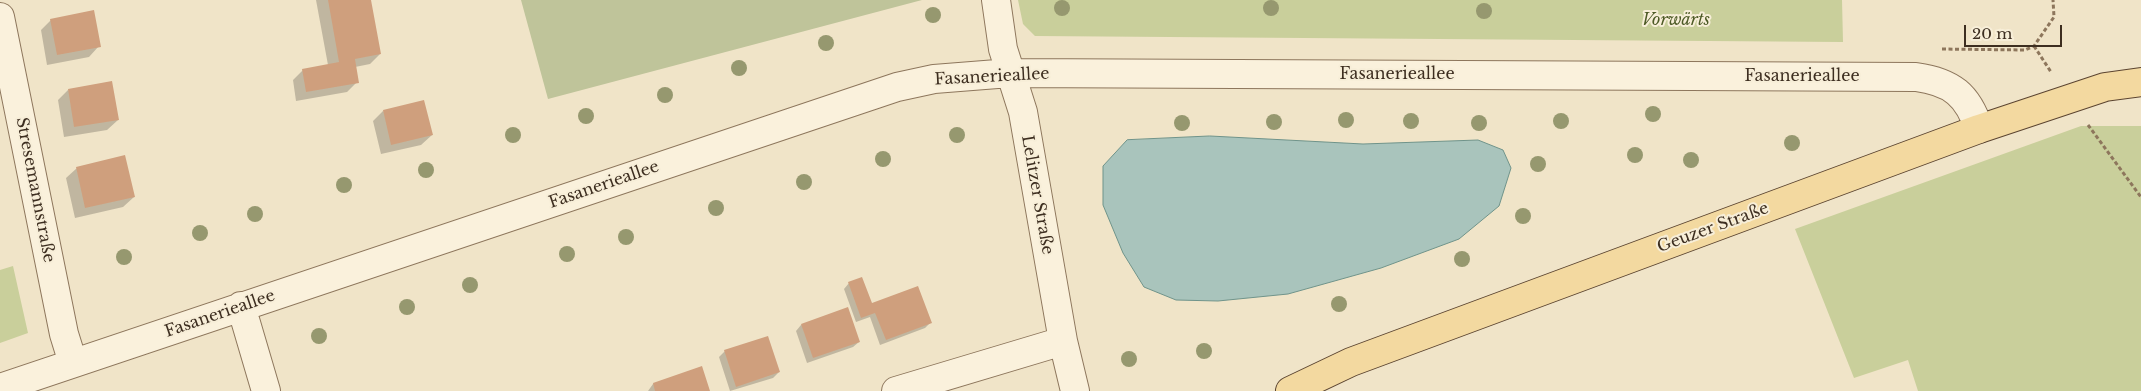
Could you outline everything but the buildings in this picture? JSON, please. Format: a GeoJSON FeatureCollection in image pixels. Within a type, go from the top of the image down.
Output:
{"type":"FeatureCollection","features":[{"type":"Feature","properties":{"kind":"main road","name":"Geuzer Straße"},"geometry":{"type":"LineString","coordinates":[[1290,391],[1351,362],[1980,129],[2069,98],[2105,88],[2141,82]]}},
{"type":"Feature","properties":{"kind":"street","name":"Lelitzer Straße"},"geometry":{"type":"LineString","coordinates":[[996,0],[1003,49],[1023,112],[1063,341],[1075,391]]}},
{"type":"Feature","properties":{"kind":"street","name":"Stresemannstraße"},"geometry":{"type":"LineString","coordinates":[[0,17],[64,334],[73,363]]}},
{"type":"Feature","properties":{"kind":"street","name":"Fasanerieallee"},"geometry":{"type":"LineString","coordinates":[[0,388],[37,384],[73,363],[897,87],[934,79],[1010,73],[1916,76],[1930,79],[1955,90],[1967,100],[1980,129]]}},
{"type":"Feature","properties":{"kind":"street"},"geometry":{"type":"LineString","coordinates":[[242,306],[266,391]]}},
{"type":"Feature","properties":{"kind":"street"},"geometry":{"type":"LineString","coordinates":[[896,391],[1063,341]]}},
{"type":"Feature","properties":{"kind":"path"},"geometry":{"type":"LineString","coordinates":[[2025,50],[2034,46],[2054,17],[2054,0]]}},
{"type":"Feature","properties":{"kind":"path"},"geometry":{"type":"LineString","coordinates":[[2069,98],[2141,197]]}},
{"type":"Feature","properties":{"kind":"green space"},"geometry":{"type":"Polygon","coordinates":[[[521,0],[922,0],[548,99],[521,0]]]}},
{"type":"Feature","properties":{"kind":"green space","name":"Vorwärts"},"geometry":{"type":"Polygon","coordinates":[[[1018,0],[1842,0],[1843,42],[1035,36],[1023,24],[1018,0]]]}},
{"type":"Feature","properties":{"kind":"green space"},"geometry":{"type":"Polygon","coordinates":[[[2081,126],[2141,126],[2141,391],[1918,391],[1908,360],[1854,378],[1795,229],[2081,126]]]}},
{"type":"Feature","properties":{"kind":"green space"},"geometry":{"type":"Polygon","coordinates":[[[13,266],[28,333],[0,343],[0,270],[13,266]]]}},
{"type":"Feature","properties":{"kind":"water"},"geometry":{"type":"Polygon","coordinates":[[[1210,136],[1363,144],[1478,140],[1503,150],[1511,168],[1499,206],[1459,239],[1381,268],[1288,294],[1218,301],[1176,300],[1144,287],[1123,253],[1103,205],[1103,166],[1127,140],[1210,136]]]}}]}
